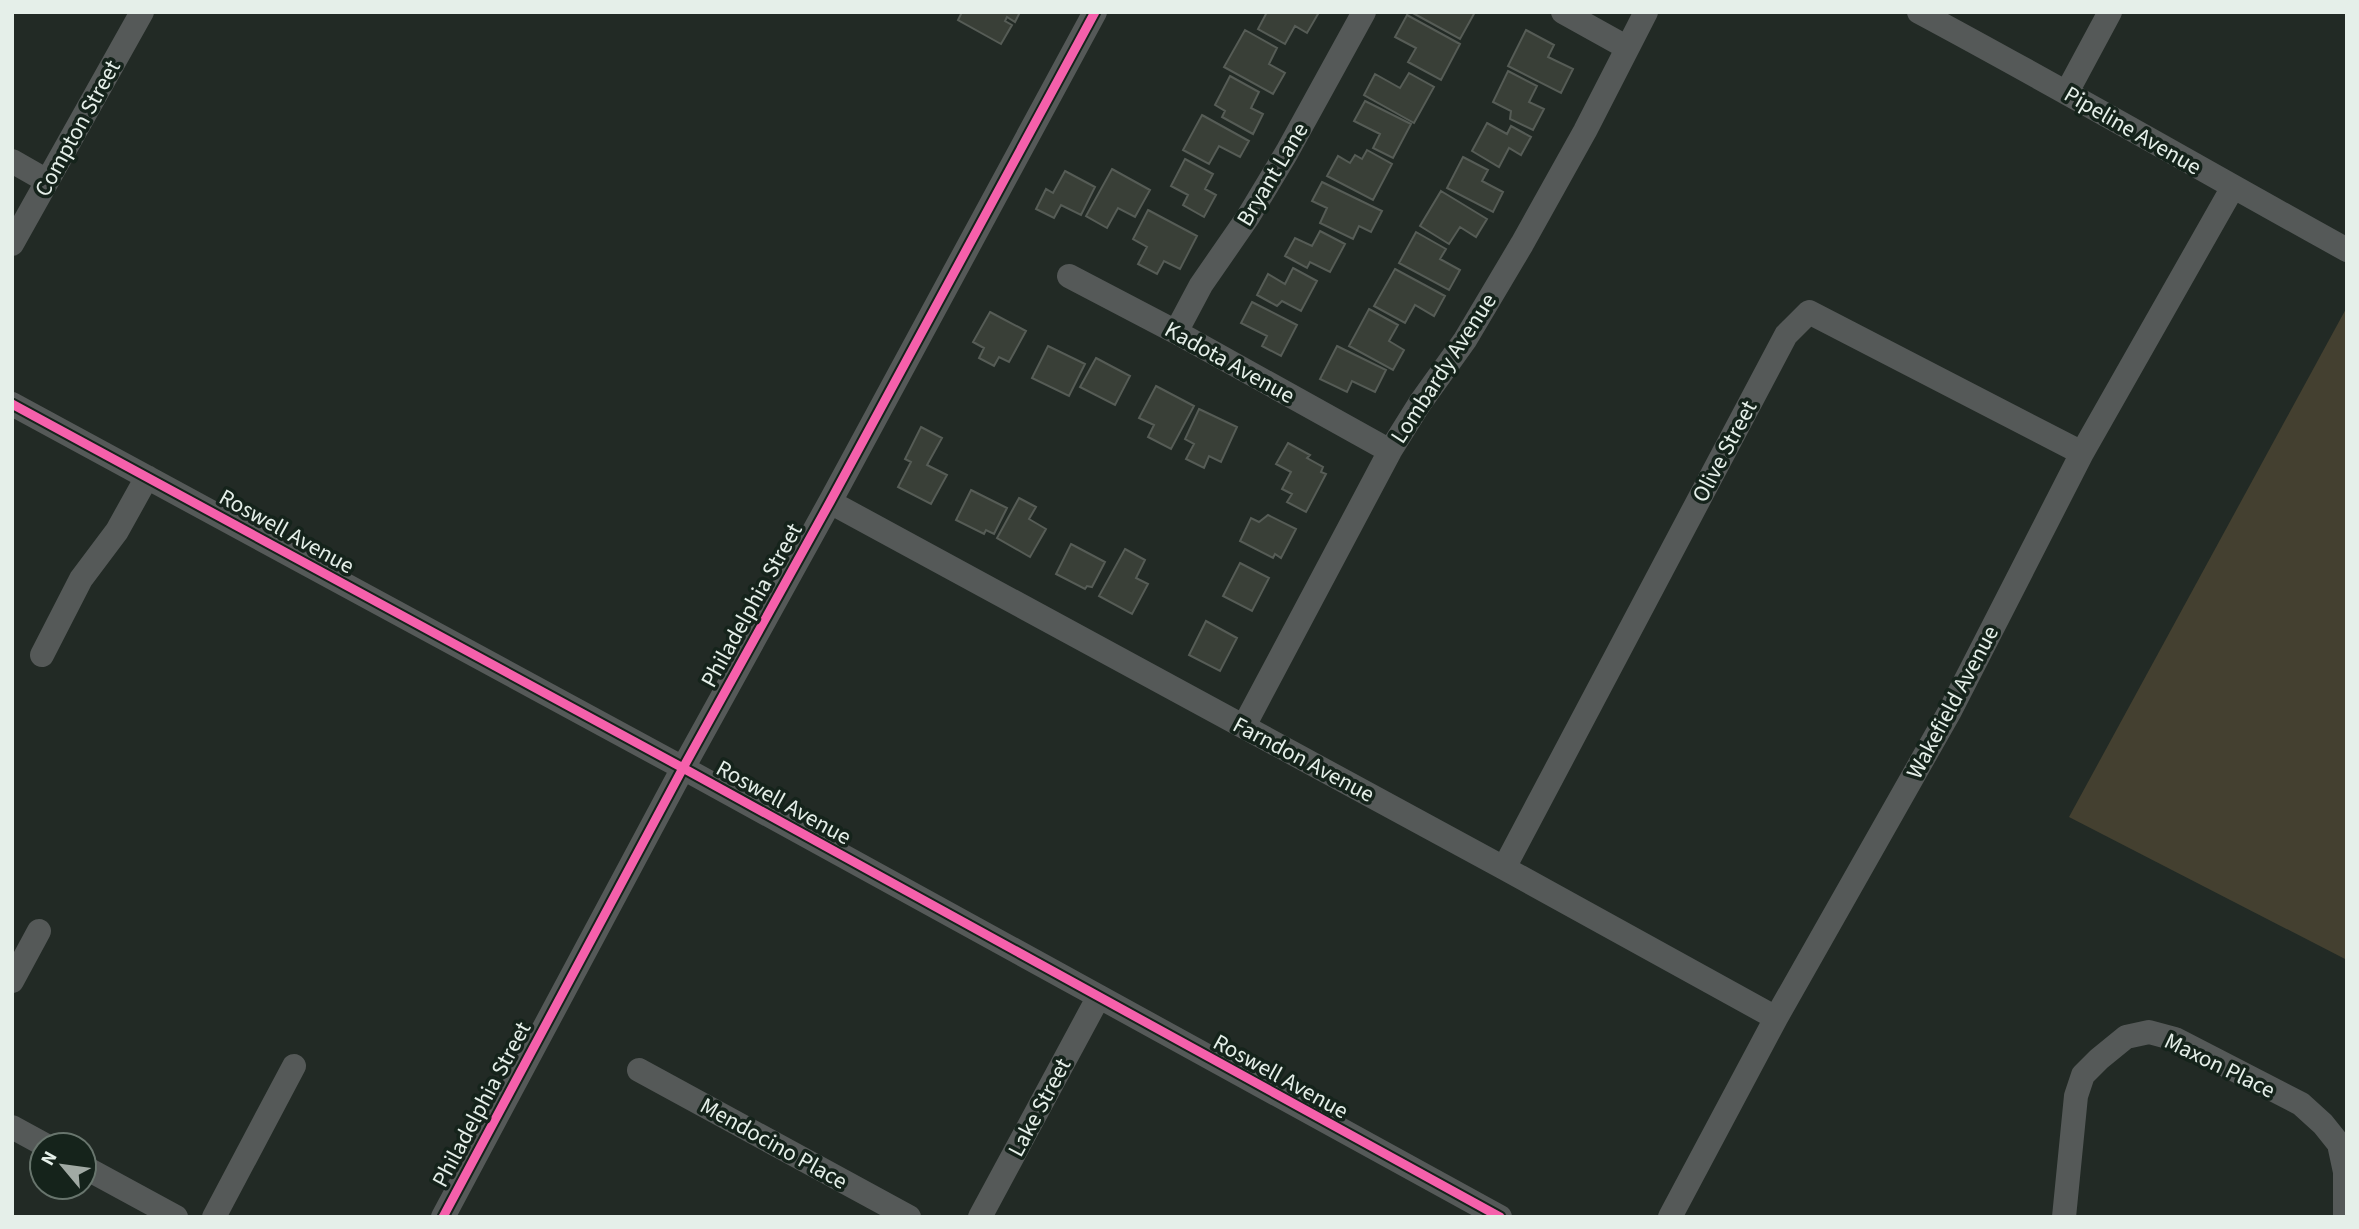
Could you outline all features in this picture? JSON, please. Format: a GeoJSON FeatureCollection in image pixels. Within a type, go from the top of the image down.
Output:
{"type":"FeatureCollection","features":[{"type":"Feature","properties":{"kind":"street","name":"Compton Street"},"geometry":{"type":"LineString","coordinates":[[12,244],[142,12]]}},
{"type":"Feature","properties":{"kind":"street","name":"Philadelphia Street"},"geometry":{"type":"LineString","coordinates":[[443,1217],[683,768],[1095,12]]}},
{"type":"Feature","properties":{"kind":"street","name":"Bryant Lane"},"geometry":{"type":"LineString","coordinates":[[1176,332],[1201,285],[1248,217],[1287,152],[1364,12]]}},
{"type":"Feature","properties":{"kind":"street"},"geometry":{"type":"LineString","coordinates":[[1563,12],[1626,47]]}},
{"type":"Feature","properties":{"kind":"street","name":"Lombardy Avenue"},"geometry":{"type":"LineString","coordinates":[[1244,726],[1390,451],[1465,340],[1522,244],[1585,131],[1646,12]]}},
{"type":"Feature","properties":{"kind":"street","name":"Pipeline Avenue"},"geometry":{"type":"LineString","coordinates":[[1919,12],[2067,92],[2173,141],[2233,187],[2347,250]]}},
{"type":"Feature","properties":{"kind":"street"},"geometry":{"type":"LineString","coordinates":[[2067,92],[2110,12]]}},
{"type":"Feature","properties":{"kind":"street"},"geometry":{"type":"LineString","coordinates":[[12,161],[47,181]]}},
{"type":"Feature","properties":{"kind":"street","name":"Wakefield Avenue"},"geometry":{"type":"LineString","coordinates":[[1670,1217],[1776,1018],[1950,711],[2082,453],[2233,187]]}},
{"type":"Feature","properties":{"kind":"street","name":"Kadota Avenue"},"geometry":{"type":"LineString","coordinates":[[1069,276],[1390,451]]}},
{"type":"Feature","properties":{"kind":"street","name":"Olive Street"},"geometry":{"type":"LineString","coordinates":[[1504,868],[1786,335],[1809,312],[2082,453]]}},
{"type":"Feature","properties":{"kind":"street","name":"Roswell Avenue"},"geometry":{"type":"LineString","coordinates":[[12,404],[683,768],[1500,1217]]}},
{"type":"Feature","properties":{"kind":"street"},"geometry":{"type":"LineString","coordinates":[[42,655],[81,579],[117,531],[147,477]]}},
{"type":"Feature","properties":{"kind":"street","name":"Farndon Avenue"},"geometry":{"type":"LineString","coordinates":[[830,502],[1776,1018]]}},
{"type":"Feature","properties":{"kind":"street"},"geometry":{"type":"LineString","coordinates":[[12,981],[39,931]]}},
{"type":"Feature","properties":{"kind":"street","name":"Lake Street"},"geometry":{"type":"LineString","coordinates":[[980,1217],[1098,998]]}},
{"type":"Feature","properties":{"kind":"street","name":"Maxon Place"},"geometry":{"type":"LineString","coordinates":[[2064,1217],[2076,1096],[2082,1075],[2126,1037],[2149,1032],[2175,1039],[2301,1104],[2323,1124],[2339,1144],[2345,1172],[2345,1217]]}},
{"type":"Feature","properties":{"kind":"street"},"geometry":{"type":"LineString","coordinates":[[214,1217],[294,1066]]}},
{"type":"Feature","properties":{"kind":"street","name":"Mendocino Place"},"geometry":{"type":"LineString","coordinates":[[639,1070],[909,1217]]}},
{"type":"Feature","properties":{"kind":"street"},"geometry":{"type":"LineString","coordinates":[[12,1127],[28,1136]]}},
{"type":"Feature","properties":{"kind":"street"},"geometry":{"type":"LineString","coordinates":[[98,1175],[176,1217]]}},
{"type":"Feature","properties":{"kind":"shaded area"},"geometry":{"type":"Polygon","coordinates":[[[2347,307],[2347,960],[2069,817],[2347,307]]]}},
{"type":"Feature","properties":{"kind":"building"},"geometry":{"type":"Polygon","coordinates":[[[962,12],[1020,12],[1015,22],[1007,17],[1005,21],[1012,25],[1001,44],[958,20],[962,12]]]}},
{"type":"Feature","properties":{"kind":"building"},"geometry":{"type":"Polygon","coordinates":[[[1267,12],[1318,14],[1307,33],[1295,26],[1285,44],[1258,29],[1267,12]]]}},
{"type":"Feature","properties":{"kind":"building"},"geometry":{"type":"Polygon","coordinates":[[[1411,12],[1475,12],[1460,39],[1411,12]]]}},
{"type":"Feature","properties":{"kind":"building"},"geometry":{"type":"Polygon","coordinates":[[[1407,15],[1460,44],[1441,80],[1408,62],[1416,48],[1395,37],[1407,15]]]}},
{"type":"Feature","properties":{"kind":"building"},"geometry":{"type":"Polygon","coordinates":[[[1245,30],[1277,48],[1269,64],[1285,73],[1273,94],[1224,67],[1245,30]]]}},
{"type":"Feature","properties":{"kind":"building"},"geometry":{"type":"Polygon","coordinates":[[[1526,30],[1554,45],[1548,57],[1573,69],[1561,93],[1508,66],[1526,30]]]}},
{"type":"Feature","properties":{"kind":"building"},"geometry":{"type":"Polygon","coordinates":[[[1508,71],[1537,86],[1529,102],[1544,109],[1533,130],[1510,119],[1511,111],[1493,102],[1508,71]]]}},
{"type":"Feature","properties":{"kind":"building"},"geometry":{"type":"Polygon","coordinates":[[[1409,73],[1434,87],[1414,123],[1364,95],[1375,74],[1400,88],[1409,73]]]}},
{"type":"Feature","properties":{"kind":"building"},"geometry":{"type":"Polygon","coordinates":[[[1230,76],[1259,92],[1251,108],[1263,114],[1253,134],[1222,117],[1225,111],[1215,105],[1230,76]]]}},
{"type":"Feature","properties":{"kind":"building"},"geometry":{"type":"Polygon","coordinates":[[[1365,101],[1411,124],[1393,158],[1373,148],[1380,134],[1354,121],[1365,101]]]}},
{"type":"Feature","properties":{"kind":"building"},"geometry":{"type":"Polygon","coordinates":[[[1202,115],[1249,141],[1240,157],[1219,146],[1209,164],[1183,150],[1202,115]]]}},
{"type":"Feature","properties":{"kind":"building"},"geometry":{"type":"Polygon","coordinates":[[[1487,123],[1507,134],[1511,126],[1531,137],[1521,155],[1509,148],[1499,167],[1472,151],[1487,123]]]}},
{"type":"Feature","properties":{"kind":"building"},"geometry":{"type":"Polygon","coordinates":[[[1367,150],[1392,164],[1373,200],[1327,176],[1338,156],[1350,163],[1355,155],[1362,159],[1367,150]]]}},
{"type":"Feature","properties":{"kind":"building"},"geometry":{"type":"Polygon","coordinates":[[[1463,157],[1488,170],[1482,181],[1503,192],[1493,212],[1447,188],[1463,157]]]}},
{"type":"Feature","properties":{"kind":"building"},"geometry":{"type":"Polygon","coordinates":[[[1185,159],[1213,174],[1205,189],[1216,195],[1204,217],[1183,205],[1188,195],[1171,186],[1185,159]]]}},
{"type":"Feature","properties":{"kind":"building"},"geometry":{"type":"Polygon","coordinates":[[[1112,169],[1150,190],[1135,217],[1118,208],[1107,228],[1086,216],[1112,169]]]}},
{"type":"Feature","properties":{"kind":"building"},"geometry":{"type":"Polygon","coordinates":[[[1065,171],[1095,187],[1081,215],[1061,205],[1054,218],[1036,209],[1046,189],[1053,193],[1065,171]]]}},
{"type":"Feature","properties":{"kind":"building"},"geometry":{"type":"Polygon","coordinates":[[[1322,182],[1382,211],[1371,232],[1359,226],[1353,239],[1320,223],[1327,208],[1312,201],[1322,182]]]}},
{"type":"Feature","properties":{"kind":"building"},"geometry":{"type":"Polygon","coordinates":[[[1441,191],[1487,219],[1476,237],[1460,227],[1449,244],[1420,226],[1441,191]]]}},
{"type":"Feature","properties":{"kind":"building"},"geometry":{"type":"Polygon","coordinates":[[[1148,210],[1197,236],[1180,269],[1164,261],[1157,274],[1138,264],[1147,247],[1133,239],[1148,210]]]}},
{"type":"Feature","properties":{"kind":"building"},"geometry":{"type":"Polygon","coordinates":[[[1320,231],[1345,244],[1330,272],[1310,262],[1307,268],[1285,256],[1295,238],[1312,246],[1320,231]]]}},
{"type":"Feature","properties":{"kind":"building"},"geometry":{"type":"Polygon","coordinates":[[[1416,232],[1446,249],[1440,259],[1460,270],[1449,290],[1399,263],[1416,232]]]}},
{"type":"Feature","properties":{"kind":"building"},"geometry":{"type":"Polygon","coordinates":[[[1293,268],[1317,281],[1301,311],[1282,301],[1277,306],[1257,295],[1268,274],[1285,284],[1293,268]]]}},
{"type":"Feature","properties":{"kind":"building"},"geometry":{"type":"Polygon","coordinates":[[[1395,269],[1445,296],[1434,316],[1415,305],[1405,323],[1374,306],[1395,269]]]}},
{"type":"Feature","properties":{"kind":"building"},"geometry":{"type":"Polygon","coordinates":[[[1252,302],[1297,325],[1281,356],[1262,346],[1267,336],[1241,323],[1252,302]]]}},
{"type":"Feature","properties":{"kind":"building"},"geometry":{"type":"Polygon","coordinates":[[[1369,309],[1398,325],[1389,341],[1404,350],[1393,370],[1349,346],[1369,309]]]}},
{"type":"Feature","properties":{"kind":"building"},"geometry":{"type":"Polygon","coordinates":[[[990,312],[1026,331],[1009,362],[999,357],[994,366],[979,358],[984,348],[973,342],[990,312]]]}},
{"type":"Feature","properties":{"kind":"building"},"geometry":{"type":"Polygon","coordinates":[[[1048,346],[1085,364],[1069,396],[1032,378],[1048,346]]]}},
{"type":"Feature","properties":{"kind":"building"},"geometry":{"type":"Polygon","coordinates":[[[1337,346],[1386,370],[1375,392],[1352,381],[1347,392],[1320,379],[1337,346]]]}},
{"type":"Feature","properties":{"kind":"building"},"geometry":{"type":"Polygon","coordinates":[[[1096,358],[1130,376],[1115,405],[1080,387],[1096,358]]]}},
{"type":"Feature","properties":{"kind":"building"},"geometry":{"type":"Polygon","coordinates":[[[1156,386],[1194,406],[1171,449],[1148,437],[1154,425],[1139,418],[1156,386]]]}},
{"type":"Feature","properties":{"kind":"building"},"geometry":{"type":"Polygon","coordinates":[[[1199,409],[1237,427],[1221,462],[1209,456],[1204,468],[1186,459],[1194,444],[1185,439],[1199,409]]]}},
{"type":"Feature","properties":{"kind":"building"},"geometry":{"type":"Polygon","coordinates":[[[921,427],[942,438],[927,465],[947,475],[931,504],[898,487],[911,462],[905,459],[921,427]]]}},
{"type":"Feature","properties":{"kind":"building"},"geometry":{"type":"Polygon","coordinates":[[[1288,443],[1310,455],[1307,458],[1323,467],[1321,472],[1326,474],[1306,512],[1287,502],[1292,494],[1282,489],[1291,472],[1276,464],[1288,443]]]}},
{"type":"Feature","properties":{"kind":"building"},"geometry":{"type":"Polygon","coordinates":[[[971,490],[1007,508],[994,534],[986,530],[984,534],[956,520],[971,490]]]}},
{"type":"Feature","properties":{"kind":"building"},"geometry":{"type":"Polygon","coordinates":[[[1019,498],[1036,507],[1029,519],[1046,529],[1030,557],[997,538],[1019,498]]]}},
{"type":"Feature","properties":{"kind":"building"},"geometry":{"type":"Polygon","coordinates":[[[1268,515],[1296,529],[1281,558],[1275,554],[1273,558],[1240,541],[1251,518],[1259,522],[1268,515]]]}},
{"type":"Feature","properties":{"kind":"building"},"geometry":{"type":"Polygon","coordinates":[[[1071,544],[1105,562],[1092,587],[1087,586],[1085,589],[1056,574],[1071,544]]]}},
{"type":"Feature","properties":{"kind":"building"},"geometry":{"type":"Polygon","coordinates":[[[1125,549],[1145,560],[1136,578],[1148,584],[1132,614],[1099,596],[1125,549]]]}},
{"type":"Feature","properties":{"kind":"building"},"geometry":{"type":"Polygon","coordinates":[[[1240,563],[1269,578],[1252,611],[1223,596],[1240,563]]]}},
{"type":"Feature","properties":{"kind":"building"},"geometry":{"type":"Polygon","coordinates":[[[1206,621],[1237,638],[1220,671],[1189,655],[1206,621]]]}},
{"type":"Feature","properties":{"kind":"cycle path"},"geometry":{"type":"LineString","coordinates":[[443,1217],[683,768],[1095,12]]}},
{"type":"Feature","properties":{"kind":"cycle path"},"geometry":{"type":"LineString","coordinates":[[12,404],[683,768],[1500,1217]]}}]}
